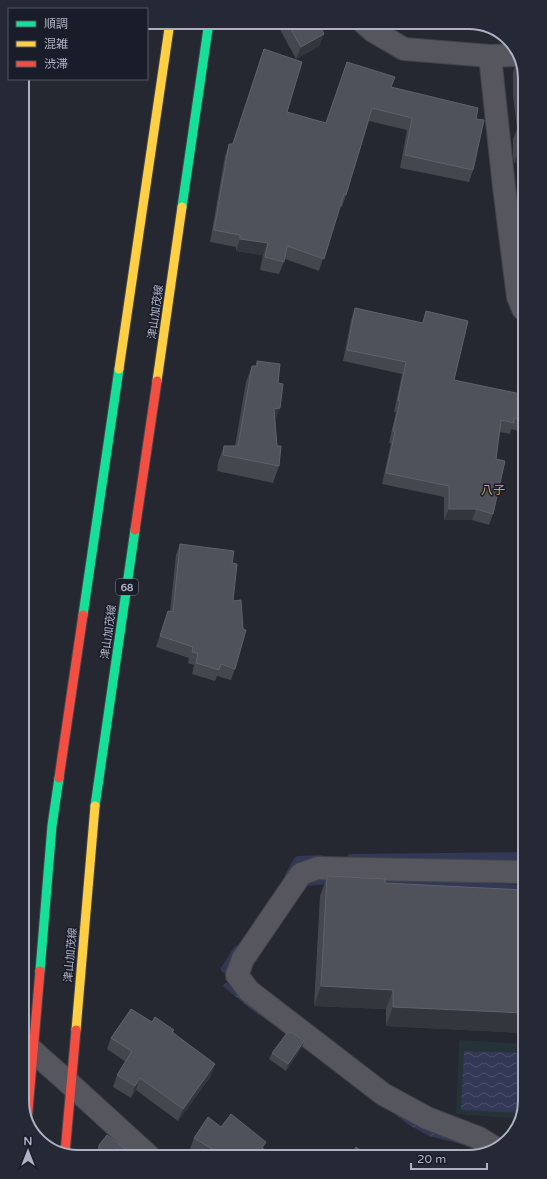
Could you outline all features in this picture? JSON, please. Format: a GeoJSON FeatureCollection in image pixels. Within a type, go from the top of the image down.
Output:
{"type":"FeatureCollection","features":[{"type":"Feature","properties":{"kind":"main road"},"geometry":{"type":"LineString","coordinates":[[29,1047],[52,826],[169,29]]}},
{"type":"Feature","properties":{"kind":"main road","name":"津山加茂線"},"geometry":{"type":"LineString","coordinates":[[65,1148],[95,808],[208,29]]}},
{"type":"Feature","properties":{"kind":"street"},"geometry":{"type":"LineString","coordinates":[[370,29],[404,49],[490,56],[513,55]]}},
{"type":"Feature","properties":{"kind":"street"},"geometry":{"type":"LineString","coordinates":[[490,56],[518,297]]}},
{"type":"Feature","properties":{"kind":"street"},"geometry":{"type":"LineString","coordinates":[[490,1145],[479,1138],[427,1118],[383,1094],[249,991],[237,975],[242,958],[301,874],[318,868],[518,872]]}},
{"type":"Feature","properties":{"kind":"street"},"geometry":{"type":"LineString","coordinates":[[29,1047],[142,1150]]}},
{"type":"Feature","properties":{"kind":"shaded area"},"geometry":{"type":"Polygon","coordinates":[[[459,1040],[518,1044],[518,1107],[514,1119],[456,1114],[459,1040]]]}},
{"type":"Feature","properties":{"kind":"water"},"geometry":{"type":"Polygon","coordinates":[[[226,983],[415,1124],[473,1147],[429,1136],[409,1125],[328,1062],[252,1010],[223,986],[226,983]]]}},
{"type":"Feature","properties":{"kind":"water"},"geometry":{"type":"Polygon","coordinates":[[[464,1051],[518,1053],[518,1107],[516,1113],[461,1110],[464,1051]]]}},
{"type":"Feature","properties":{"kind":"building"},"geometry":{"type":"Polygon","coordinates":[[[291,29],[322,29],[324,34],[301,47],[291,29]]]}},
{"type":"Feature","properties":{"kind":"building"},"geometry":{"type":"Polygon","coordinates":[[[264,49],[302,62],[287,112],[326,123],[347,62],[395,77],[391,87],[478,108],[476,119],[484,120],[473,170],[405,155],[412,118],[372,108],[346,195],[344,194],[324,259],[287,246],[284,262],[265,257],[268,243],[240,239],[240,235],[214,230],[229,144],[233,144],[264,49]]]}},
{"type":"Feature","properties":{"kind":"building"},"geometry":{"type":"Polygon","coordinates":[[[355,308],[423,323],[426,311],[468,321],[454,380],[518,393],[518,418],[514,418],[514,423],[501,420],[496,459],[505,461],[493,514],[476,509],[449,509],[449,486],[386,473],[395,432],[393,431],[400,401],[398,400],[406,362],[347,350],[355,308]]]}},
{"type":"Feature","properties":{"kind":"building"},"geometry":{"type":"Polygon","coordinates":[[[257,361],[280,364],[278,383],[283,384],[280,408],[274,409],[277,446],[281,446],[279,466],[223,455],[224,446],[238,446],[252,366],[257,366],[257,361]]]}},
{"type":"Feature","properties":{"kind":"building"},"geometry":{"type":"Polygon","coordinates":[[[180,544],[234,551],[232,563],[237,564],[233,601],[241,600],[243,629],[246,630],[235,669],[221,664],[219,670],[196,663],[198,653],[192,652],[193,647],[160,636],[168,611],[173,612],[180,544]]]}},
{"type":"Feature","properties":{"kind":"building"},"geometry":{"type":"Polygon","coordinates":[[[327,876],[385,879],[385,883],[518,890],[518,1013],[393,1007],[393,990],[321,986],[327,876]]]}},
{"type":"Feature","properties":{"kind":"building"},"geometry":{"type":"Polygon","coordinates":[[[131,1009],[152,1022],[155,1017],[174,1030],[172,1032],[215,1064],[183,1109],[140,1078],[135,1086],[117,1075],[132,1051],[111,1038],[131,1009]]]}},
{"type":"Feature","properties":{"kind":"building"},"geometry":{"type":"Polygon","coordinates":[[[287,1033],[293,1033],[304,1041],[288,1064],[272,1053],[287,1033]]]}},
{"type":"Feature","properties":{"kind":"building"},"geometry":{"type":"Polygon","coordinates":[[[231,1114],[266,1142],[262,1148],[266,1150],[214,1150],[194,1138],[208,1117],[221,1127],[231,1114]]]}},
{"type":"Feature","properties":{"kind":"building"},"geometry":{"type":"Polygon","coordinates":[[[107,1135],[127,1150],[99,1150],[99,1145],[107,1135]]]}},
{"type":"Feature","properties":{"kind":"waterway"},"geometry":{"type":"LineString","coordinates":[[351,858],[518,856]]}},
{"type":"Feature","properties":{"kind":"waterway"},"geometry":{"type":"LineString","coordinates":[[289,875],[298,860],[321,859]]}},
{"type":"Feature","properties":{"kind":"waterway"},"geometry":{"type":"LineString","coordinates":[[308,882],[336,880]]}},
{"type":"Feature","properties":{"kind":"waterway"},"geometry":{"type":"LineString","coordinates":[[375,882],[518,889]]}},
{"type":"Feature","properties":{"kind":"waterway"},"geometry":{"type":"LineString","coordinates":[[225,969],[237,950]]}},
{"type":"Feature","properties":{"kind":"traffic: fast"},"geometry":{"type":"LineString","coordinates":[[182,207],[208,29]]}},
{"type":"Feature","properties":{"kind":"traffic: fast"},"geometry":{"type":"LineString","coordinates":[[83,615],[119,369]]}},
{"type":"Feature","properties":{"kind":"traffic: fast"},"geometry":{"type":"LineString","coordinates":[[95,806],[135,530]]}},
{"type":"Feature","properties":{"kind":"traffic: fast"},"geometry":{"type":"LineString","coordinates":[[40,971],[52,826],[59,778]]}},
{"type":"Feature","properties":{"kind":"traffic: slow"},"geometry":{"type":"LineString","coordinates":[[119,369],[169,29]]}},
{"type":"Feature","properties":{"kind":"traffic: slow"},"geometry":{"type":"LineString","coordinates":[[157,381],[182,207]]}},
{"type":"Feature","properties":{"kind":"traffic: slow"},"geometry":{"type":"LineString","coordinates":[[76,1030],[95,806]]}},
{"type":"Feature","properties":{"kind":"traffic: jam"},"geometry":{"type":"LineString","coordinates":[[135,530],[157,381]]}},
{"type":"Feature","properties":{"kind":"traffic: jam"},"geometry":{"type":"LineString","coordinates":[[59,778],[83,615]]}},
{"type":"Feature","properties":{"kind":"traffic: jam"},"geometry":{"type":"LineString","coordinates":[[29,1099],[40,971]]}},
{"type":"Feature","properties":{"kind":"traffic: jam"},"geometry":{"type":"LineString","coordinates":[[65,1148],[76,1030]]}},
{"type":"Feature","properties":{"kind":"district","name":"八子"},"geometry":{"type":"Point","coordinates":[493,490]}}]}
